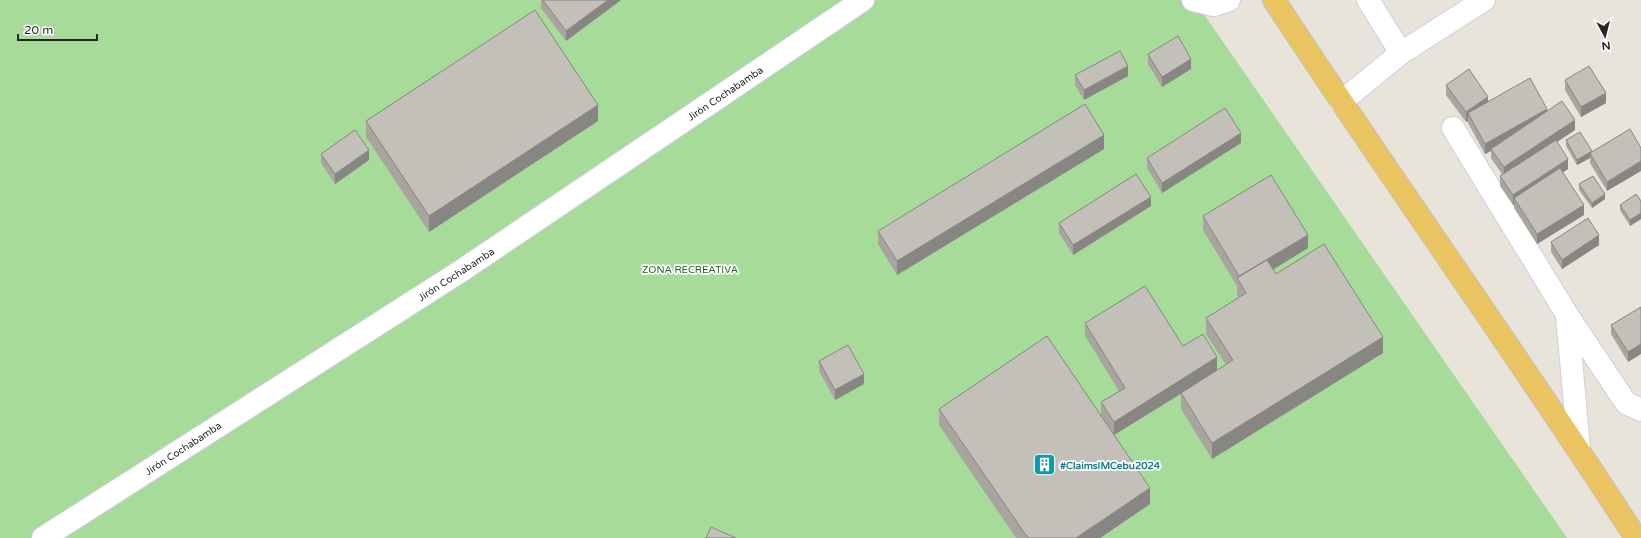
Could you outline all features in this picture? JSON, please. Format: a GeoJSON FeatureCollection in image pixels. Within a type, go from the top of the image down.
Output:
{"type":"FeatureCollection","features":[{"type":"Feature","properties":{"kind":"highway"},"geometry":{"type":"LineString","coordinates":[[1274,0],[1341,102],[1579,448],[1636,538]]}},
{"type":"Feature","properties":{"kind":"street","name":"Jirón Cochabamba"},"geometry":{"type":"LineString","coordinates":[[43,538],[461,271],[863,0]]}},
{"type":"Feature","properties":{"kind":"street"},"geometry":{"type":"LineString","coordinates":[[1193,0],[1214,5],[1229,0]]}},
{"type":"Feature","properties":{"kind":"street"},"geometry":{"type":"LineString","coordinates":[[1368,0],[1401,53]]}},
{"type":"Feature","properties":{"kind":"street"},"geometry":{"type":"LineString","coordinates":[[1341,102],[1401,53],[1484,0]]}},
{"type":"Feature","properties":{"kind":"street"},"geometry":{"type":"LineString","coordinates":[[1453,128],[1566,313],[1636,403]]}},
{"type":"Feature","properties":{"kind":"street"},"geometry":{"type":"LineString","coordinates":[[1566,313],[1579,448]]}},
{"type":"Feature","properties":{"kind":"green space","name":"ZONA RECREATIVA"},"geometry":{"type":"Polygon","coordinates":[[[0,0],[1194,0],[1567,538],[0,538],[0,0]]]}},
{"type":"Feature","properties":{"kind":"building"},"geometry":{"type":"Polygon","coordinates":[[[543,0],[608,0],[566,31],[543,0]]]}},
{"type":"Feature","properties":{"kind":"building"},"geometry":{"type":"Polygon","coordinates":[[[535,10],[598,105],[429,216],[366,121],[535,10]]]}},
{"type":"Feature","properties":{"kind":"building"},"geometry":{"type":"Polygon","coordinates":[[[1178,36],[1191,59],[1162,77],[1148,54],[1178,36]]]}},
{"type":"Feature","properties":{"kind":"building"},"geometry":{"type":"Polygon","coordinates":[[[1120,51],[1128,66],[1084,90],[1075,75],[1120,51]]]}},
{"type":"Feature","properties":{"kind":"building"},"geometry":{"type":"Polygon","coordinates":[[[1589,66],[1606,93],[1581,107],[1565,80],[1589,66]]]}},
{"type":"Feature","properties":{"kind":"building"},"geometry":{"type":"Polygon","coordinates":[[[1469,69],[1488,97],[1466,112],[1446,85],[1469,69]]]}},
{"type":"Feature","properties":{"kind":"building"},"geometry":{"type":"Polygon","coordinates":[[[1530,78],[1547,109],[1485,144],[1468,113],[1530,78]]]}},
{"type":"Feature","properties":{"kind":"building"},"geometry":{"type":"Polygon","coordinates":[[[1562,101],[1575,120],[1504,167],[1491,149],[1562,101]]]}},
{"type":"Feature","properties":{"kind":"building"},"geometry":{"type":"Polygon","coordinates":[[[1085,104],[1104,135],[897,261],[878,231],[1085,104]]]}},
{"type":"Feature","properties":{"kind":"building"},"geometry":{"type":"Polygon","coordinates":[[[1225,108],[1241,133],[1162,183],[1147,158],[1225,108]]]}},
{"type":"Feature","properties":{"kind":"building"},"geometry":{"type":"Polygon","coordinates":[[[1630,129],[1641,148],[1641,161],[1607,182],[1590,153],[1630,129]]]}},
{"type":"Feature","properties":{"kind":"building"},"geometry":{"type":"Polygon","coordinates":[[[355,130],[369,150],[335,174],[321,154],[355,130]]]}},
{"type":"Feature","properties":{"kind":"building"},"geometry":{"type":"Polygon","coordinates":[[[1580,132],[1592,151],[1577,160],[1566,140],[1580,132]]]}},
{"type":"Feature","properties":{"kind":"building"},"geometry":{"type":"Polygon","coordinates":[[[1556,140],[1568,159],[1513,195],[1500,176],[1556,140]]]}},
{"type":"Feature","properties":{"kind":"building"},"geometry":{"type":"Polygon","coordinates":[[[1560,168],[1584,205],[1537,234],[1514,198],[1560,168]]]}},
{"type":"Feature","properties":{"kind":"building"},"geometry":{"type":"Polygon","coordinates":[[[1136,174],[1151,197],[1073,245],[1059,223],[1136,174]]]}},
{"type":"Feature","properties":{"kind":"building"},"geometry":{"type":"Polygon","coordinates":[[[1271,175],[1308,235],[1239,276],[1203,216],[1271,175]]]}},
{"type":"Feature","properties":{"kind":"building"},"geometry":{"type":"Polygon","coordinates":[[[1593,176],[1605,194],[1592,203],[1579,184],[1593,176]]]}},
{"type":"Feature","properties":{"kind":"building"},"geometry":{"type":"Polygon","coordinates":[[[1636,194],[1641,201],[1641,213],[1630,220],[1620,205],[1636,194]]]}},
{"type":"Feature","properties":{"kind":"building"},"geometry":{"type":"Polygon","coordinates":[[[1588,218],[1599,235],[1562,260],[1551,242],[1588,218]]]}},
{"type":"Feature","properties":{"kind":"building"},"geometry":{"type":"Polygon","coordinates":[[[1324,244],[1383,337],[1212,443],[1181,393],[1233,360],[1206,318],[1246,293],[1237,278],[1267,260],[1276,274],[1324,244]]]}},
{"type":"Feature","properties":{"kind":"building"},"geometry":{"type":"Polygon","coordinates":[[[1145,286],[1183,346],[1203,334],[1217,357],[1114,422],[1101,402],[1125,388],[1085,323],[1145,286]]]}},
{"type":"Feature","properties":{"kind":"building"},"geometry":{"type":"Polygon","coordinates":[[[1641,307],[1641,344],[1628,352],[1611,325],[1641,307]]]}},
{"type":"Feature","properties":{"kind":"building","name":"#ClaimsIMCebu2024"},"geometry":{"type":"Polygon","coordinates":[[[1047,336],[1150,488],[1076,538],[1028,538],[939,409],[1047,336]]]}},
{"type":"Feature","properties":{"kind":"building"},"geometry":{"type":"Polygon","coordinates":[[[848,345],[864,374],[835,390],[819,361],[848,345]]]}},
{"type":"Feature","properties":{"kind":"building"},"geometry":{"type":"Polygon","coordinates":[[[711,527],[736,538],[706,538],[711,527]]]}},
{"type":"Feature","properties":{"kind":"place","name":"#ClaimsIMCebu2024"},"geometry":{"type":"Point","coordinates":[1045,465]}}]}
